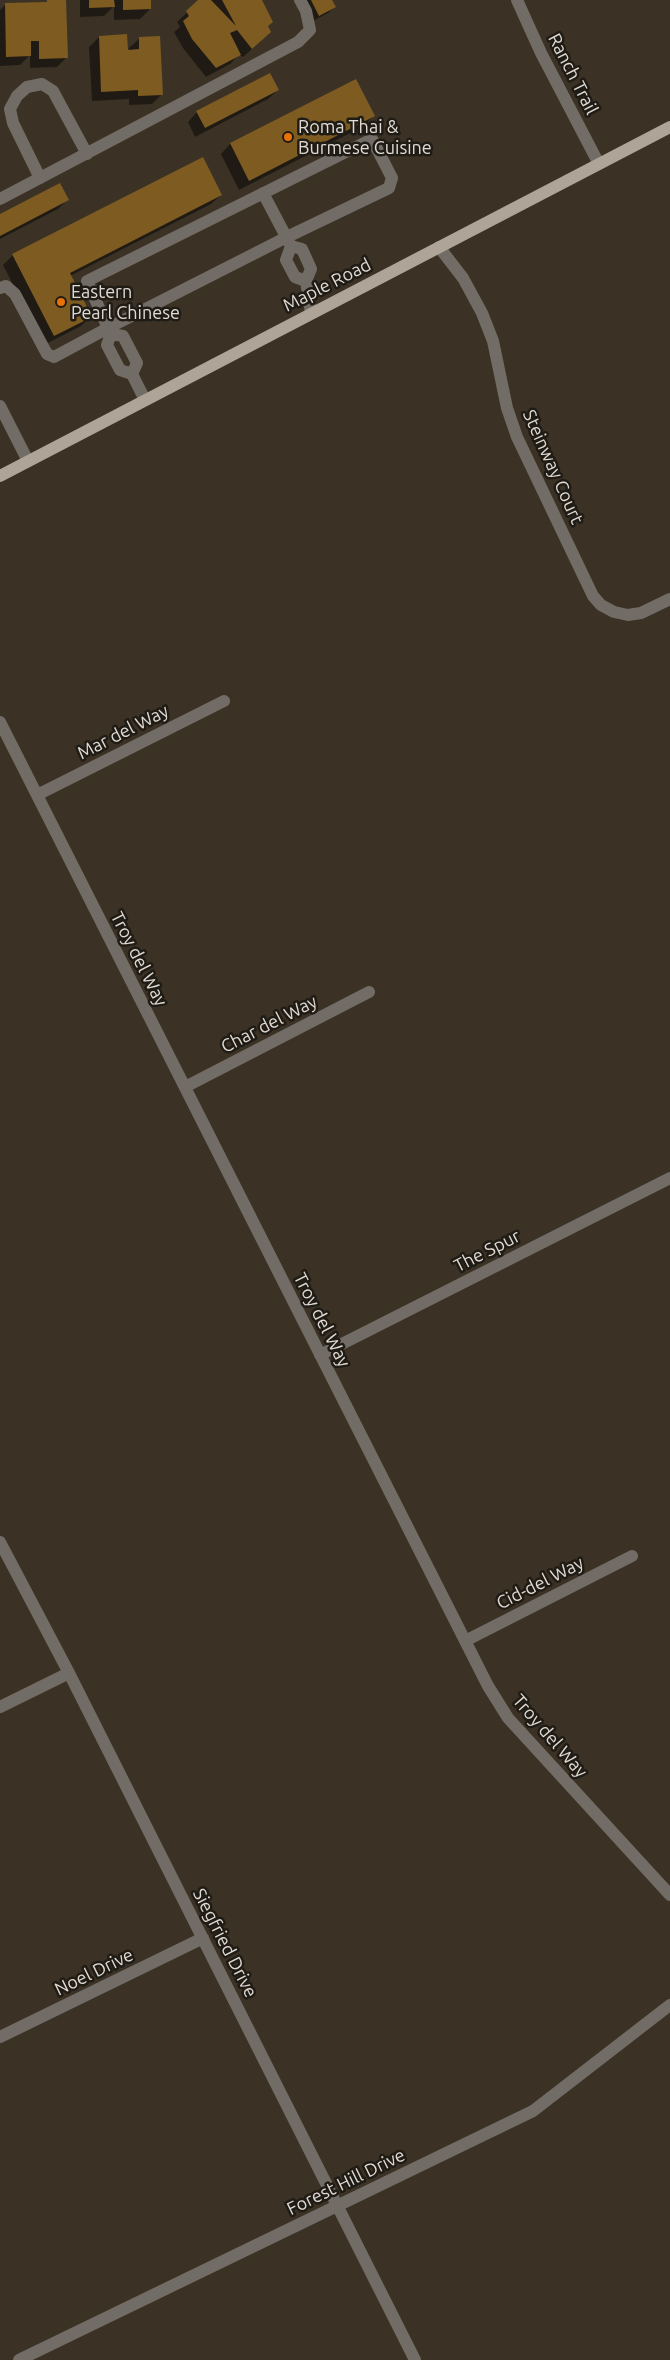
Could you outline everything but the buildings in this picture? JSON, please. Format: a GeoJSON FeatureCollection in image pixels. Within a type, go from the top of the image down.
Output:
{"type":"FeatureCollection","features":[{"type":"Feature","properties":{"kind":"main road","name":"Maple Road"},"geometry":{"type":"LineString","coordinates":[[0,476],[670,127]]}},
{"type":"Feature","properties":{"kind":"street"},"geometry":{"type":"LineString","coordinates":[[0,199],[298,42],[310,30],[306,11],[300,0]]}},
{"type":"Feature","properties":{"kind":"street","name":"Ranch Trail"},"geometry":{"type":"LineString","coordinates":[[516,0],[541,53],[599,164]]}},
{"type":"Feature","properties":{"kind":"street"},"geometry":{"type":"LineString","coordinates":[[40,178],[13,123],[10,110],[17,96],[27,86],[42,84],[53,91],[87,154]]}},
{"type":"Feature","properties":{"kind":"street"},"geometry":{"type":"LineString","coordinates":[[0,288],[6,286],[15,294],[47,354],[54,357],[109,331],[289,242],[389,188],[392,178],[372,139],[87,281],[109,331],[107,345],[120,370],[132,374],[145,400]]}},
{"type":"Feature","properties":{"kind":"street"},"geometry":{"type":"LineString","coordinates":[[263,193],[289,242],[302,249],[311,269],[306,281],[311,313]]}},
{"type":"Feature","properties":{"kind":"street"},"geometry":{"type":"LineString","coordinates":[[289,242],[286,260],[295,278],[306,281]]}},
{"type":"Feature","properties":{"kind":"street","name":"Steinway Court"},"geometry":{"type":"LineString","coordinates":[[439,247],[463,278],[482,313],[493,341],[507,408],[517,437],[593,596],[600,605],[614,612],[628,615],[641,613],[670,599]]}},
{"type":"Feature","properties":{"kind":"street"},"geometry":{"type":"LineString","coordinates":[[109,331],[123,336],[137,363],[132,374]]}},
{"type":"Feature","properties":{"kind":"street"},"geometry":{"type":"LineString","coordinates":[[0,406],[28,461]]}},
{"type":"Feature","properties":{"kind":"street","name":"Mar del Way"},"geometry":{"type":"LineString","coordinates":[[37,795],[224,701]]}},
{"type":"Feature","properties":{"kind":"street","name":"Troy del Way"},"geometry":{"type":"LineString","coordinates":[[0,722],[488,1686],[508,1718],[670,1895]]}},
{"type":"Feature","properties":{"kind":"street","name":"Char del Way"},"geometry":{"type":"LineString","coordinates":[[184,1086],[369,992]]}},
{"type":"Feature","properties":{"kind":"street","name":"The Spur"},"geometry":{"type":"LineString","coordinates":[[320,1355],[670,1178]]}},
{"type":"Feature","properties":{"kind":"street","name":"Siegfried Drive"},"geometry":{"type":"LineString","coordinates":[[0,1542],[69,1673],[415,2360]]}},
{"type":"Feature","properties":{"kind":"street","name":"Cid-del Way"},"geometry":{"type":"LineString","coordinates":[[465,1641],[632,1556]]}},
{"type":"Feature","properties":{"kind":"street"},"geometry":{"type":"LineString","coordinates":[[0,1707],[69,1673]]}},
{"type":"Feature","properties":{"kind":"street","name":"Noel Drive"},"geometry":{"type":"LineString","coordinates":[[0,2037],[203,1938]]}},
{"type":"Feature","properties":{"kind":"street","name":"Forest Hill Drive"},"geometry":{"type":"LineString","coordinates":[[19,2360],[533,2111],[670,2006]]}},
{"type":"Feature","properties":{"kind":"place","name":"Roma Thai & Burmese Cuisine"},"geometry":{"type":"Point","coordinates":[288,137]}},
{"type":"Feature","properties":{"kind":"place","name":"Eastern Pearl Chinese"},"geometry":{"type":"Point","coordinates":[61,302]}}]}
